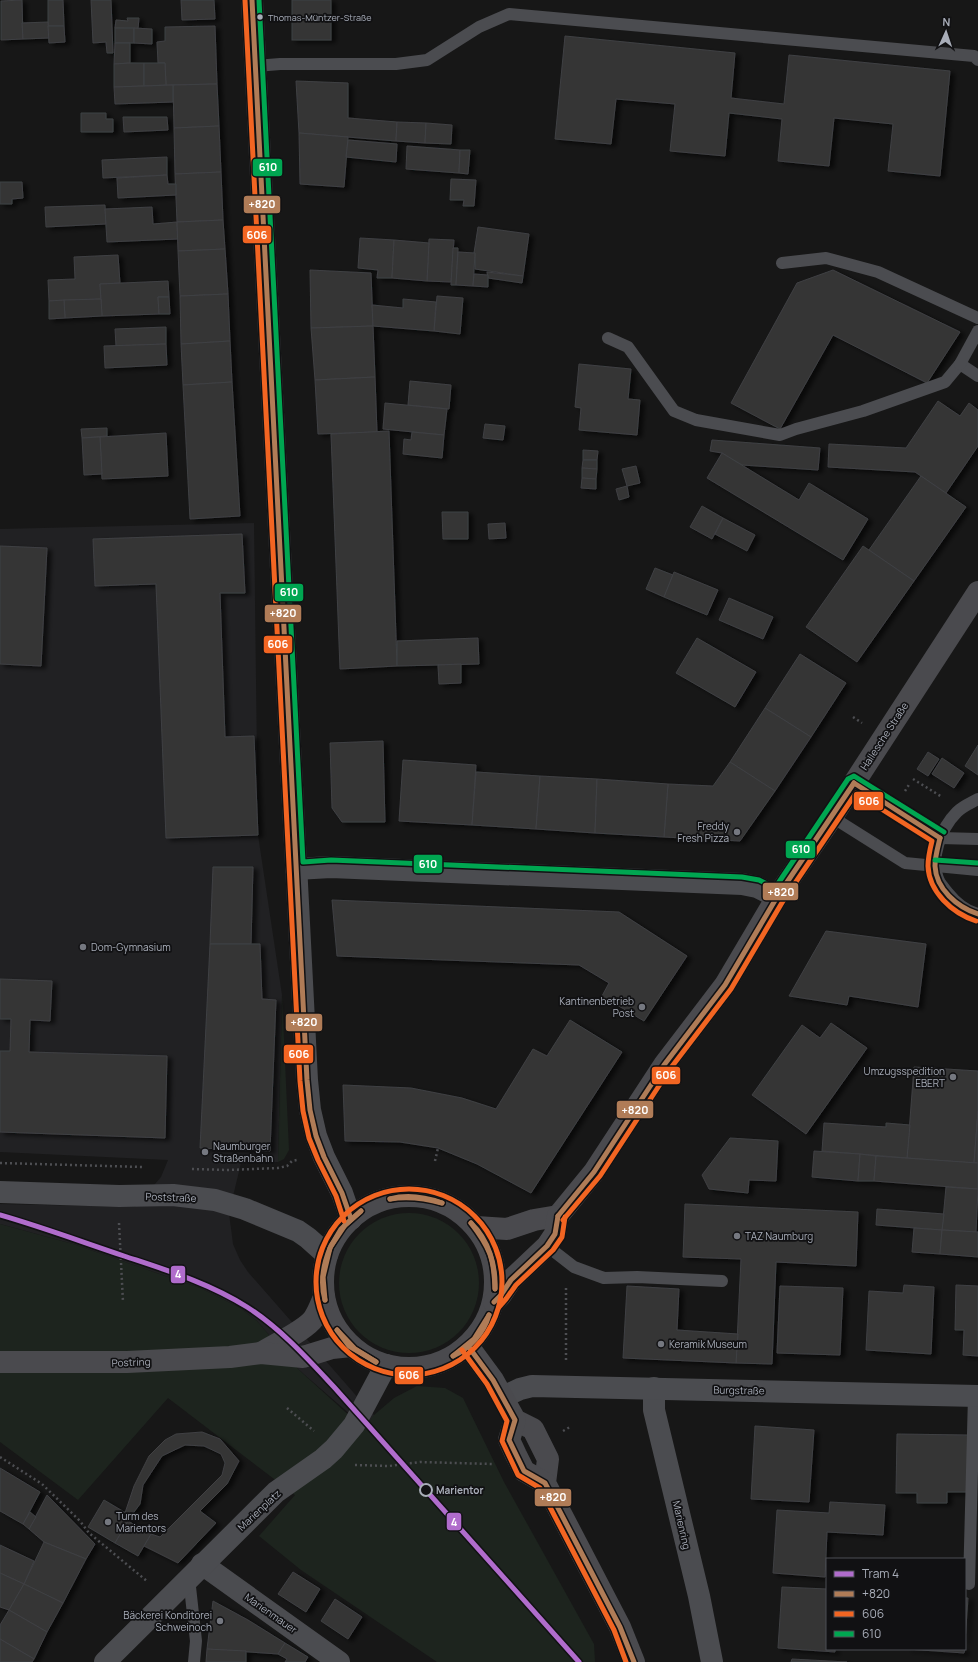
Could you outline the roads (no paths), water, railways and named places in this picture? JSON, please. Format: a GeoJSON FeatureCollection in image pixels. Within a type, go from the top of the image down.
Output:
{"type":"FeatureCollection","features":[{"type":"Feature","properties":{"kind":"main road","name":"Hallesche Straße"},"geometry":{"type":"LineString","coordinates":[[558,1216],[594,1172],[664,1065],[725,985],[777,897],[832,817],[978,592]]}},
{"type":"Feature","properties":{"kind":"main road"},"geometry":{"type":"LineString","coordinates":[[402,1196],[419,1196],[450,1206],[464,1215],[476,1227],[488,1246],[495,1267],[496,1284],[494,1302],[483,1327],[468,1346],[449,1359],[427,1367],[407,1369],[386,1365],[364,1356],[351,1346],[334,1324],[324,1297],[323,1276],[334,1239],[351,1219],[363,1209],[382,1201],[402,1196]]}},
{"type":"Feature","properties":{"kind":"main road"},"geometry":{"type":"LineString","coordinates":[[476,1227],[507,1229],[534,1220],[558,1216],[555,1234],[547,1246],[511,1280],[501,1295],[494,1302]]}},
{"type":"Feature","properties":{"kind":"main road","name":"Postring"},"geometry":{"type":"LineString","coordinates":[[261,1353],[311,1322],[315,1317],[324,1297]]}},
{"type":"Feature","properties":{"kind":"main road","name":"Postring"},"geometry":{"type":"LineString","coordinates":[[0,1362],[127,1362],[224,1357],[261,1353],[303,1357],[332,1348],[351,1346]]}},
{"type":"Feature","properties":{"kind":"main road"},"geometry":{"type":"LineString","coordinates":[[468,1346],[493,1380],[514,1420],[533,1429],[548,1459],[545,1483],[620,1627],[634,1662]]}},
{"type":"Feature","properties":{"kind":"street"},"geometry":{"type":"LineString","coordinates":[[252,0],[307,1080],[313,1127],[324,1158],[340,1188],[351,1219]]}},
{"type":"Feature","properties":{"kind":"street"},"geometry":{"type":"LineString","coordinates":[[296,869],[331,867],[742,884],[757,887],[777,897]]}},
{"type":"Feature","properties":{"kind":"street","name":"Poststraße"},"geometry":{"type":"LineString","coordinates":[[0,1192],[119,1196],[180,1195],[226,1202],[277,1221],[298,1231],[328,1255]]}},
{"type":"Feature","properties":{"kind":"street","name":"Marienplatz"},"geometry":{"type":"LineString","coordinates":[[105,1662],[276,1492],[334,1448],[354,1425],[386,1365]]}},
{"type":"Feature","properties":{"kind":"street","name":"Burgstraße"},"geometry":{"type":"LineString","coordinates":[[503,1397],[520,1389],[532,1386],[976,1396]]}},
{"type":"Feature","properties":{"kind":"street","name":"Marienring"},"geometry":{"type":"LineString","coordinates":[[654,1388],[654,1410],[699,1596],[712,1662]]}},
{"type":"Feature","properties":{"kind":"street","name":"Marienmauer"},"geometry":{"type":"LineString","coordinates":[[195,1571],[339,1662]]}},
{"type":"Feature","properties":{"kind":"lane"},"geometry":{"type":"LineString","coordinates":[[256,66],[280,64],[396,64],[427,60],[479,27],[509,14],[974,56],[978,60]]}},
{"type":"Feature","properties":{"kind":"lane"},"geometry":{"type":"LineString","coordinates":[[782,262],[826,258],[878,272],[978,318]]}},
{"type":"Feature","properties":{"kind":"lane"},"geometry":{"type":"LineString","coordinates":[[608,338],[628,347],[674,411],[696,420],[780,435],[796,429],[864,411],[945,382],[960,364],[978,331]]}},
{"type":"Feature","properties":{"kind":"lane"},"geometry":{"type":"LineString","coordinates":[[960,364],[978,376]]}},
{"type":"Feature","properties":{"kind":"lane"},"geometry":{"type":"LineString","coordinates":[[854,782],[940,838],[978,839]]}},
{"type":"Feature","properties":{"kind":"lane"},"geometry":{"type":"LineString","coordinates":[[978,799],[958,811],[950,820],[940,838],[935,866],[939,881],[955,902],[967,910],[978,914]]}},
{"type":"Feature","properties":{"kind":"lane"},"geometry":{"type":"LineString","coordinates":[[832,817],[905,862],[978,870]]}},
{"type":"Feature","properties":{"kind":"lane"},"geometry":{"type":"LineString","coordinates":[[547,1246],[574,1266],[604,1278],[637,1277],[722,1281]]}},
{"type":"Feature","properties":{"kind":"lane"},"geometry":{"type":"LineString","coordinates":[[969,1584],[976,1396]]}},
{"type":"Feature","properties":{"kind":"lane"},"geometry":{"type":"LineString","coordinates":[[194,1662],[196,1641],[195,1571]]}},
{"type":"Feature","properties":{"kind":"tram line","name":"4"},"geometry":{"type":"LineString","coordinates":[[0,1215],[156,1266],[202,1284],[233,1298],[271,1324],[314,1365],[579,1662]]}},
{"type":"Feature","properties":{"kind":"place","name":"Thomas-Müntzer-Straße"},"geometry":{"type":"Point","coordinates":[260,17]}},
{"type":"Feature","properties":{"kind":"place","name":"Freddy Fresh Pizza"},"geometry":{"type":"Point","coordinates":[737,832]}},
{"type":"Feature","properties":{"kind":"place","name":"Dom-Gymnasium"},"geometry":{"type":"Point","coordinates":[83,947]}},
{"type":"Feature","properties":{"kind":"place","name":"Kantinenbetrieb Post"},"geometry":{"type":"Point","coordinates":[642,1007]}},
{"type":"Feature","properties":{"kind":"place","name":"Umzugsspedition EBERT"},"geometry":{"type":"Point","coordinates":[953,1077]}},
{"type":"Feature","properties":{"kind":"place","name":"Naumburger Straßenbahn"},"geometry":{"type":"Point","coordinates":[205,1152]}},
{"type":"Feature","properties":{"kind":"place","name":"TAZ Naumburg"},"geometry":{"type":"Point","coordinates":[737,1236]}},
{"type":"Feature","properties":{"kind":"place","name":"Keramik Museum"},"geometry":{"type":"Point","coordinates":[661,1344]}},
{"type":"Feature","properties":{"kind":"place","name":"Marientor"},"geometry":{"type":"Point","coordinates":[426,1490]}},
{"type":"Feature","properties":{"kind":"place","name":"Turm des Marientors"},"geometry":{"type":"Point","coordinates":[108,1522]}},
{"type":"Feature","properties":{"kind":"place","name":"Bäckerei Konditorei Schweinoch"},"geometry":{"type":"Point","coordinates":[220,1621]}}]}
